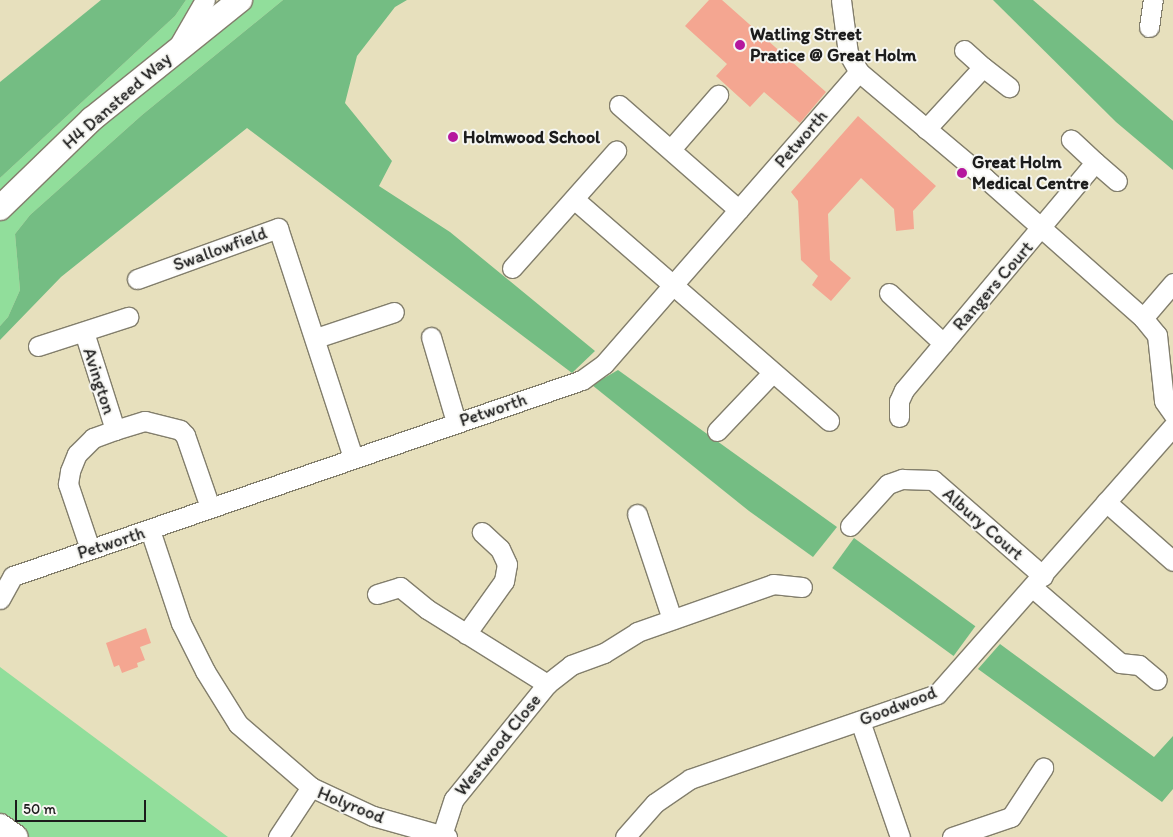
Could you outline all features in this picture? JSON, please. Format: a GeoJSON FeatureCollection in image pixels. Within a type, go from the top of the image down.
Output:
{"type":"FeatureCollection","features":[{"type":"Feature","properties":{"kind":"street"},"geometry":{"type":"LineString","coordinates":[[176,50],[205,0]]}},
{"type":"Feature","properties":{"kind":"street","name":"H4 Dansteed Way"},"geometry":{"type":"LineString","coordinates":[[0,208],[92,119],[240,0]]}},
{"type":"Feature","properties":{"kind":"street"},"geometry":{"type":"LineString","coordinates":[[841,0],[848,53],[859,72],[1143,318],[1157,335],[1164,401],[1173,414]]}},
{"type":"Feature","properties":{"kind":"street"},"geometry":{"type":"LineString","coordinates":[[1149,27],[1153,0]]}},
{"type":"Feature","properties":{"kind":"street"},"geometry":{"type":"LineString","coordinates":[[964,50],[1009,87]]}},
{"type":"Feature","properties":{"kind":"street"},"geometry":{"type":"LineString","coordinates":[[926,129],[983,67]]}},
{"type":"Feature","properties":{"kind":"street","name":"Petworth"},"geometry":{"type":"LineString","coordinates":[[0,599],[6,573],[150,530],[353,457],[582,380],[604,364],[859,72]]}},
{"type":"Feature","properties":{"kind":"street"},"geometry":{"type":"LineString","coordinates":[[671,149],[718,95]]}},
{"type":"Feature","properties":{"kind":"street"},"geometry":{"type":"LineString","coordinates":[[619,105],[739,210]]}},
{"type":"Feature","properties":{"kind":"street"},"geometry":{"type":"LineString","coordinates":[[1071,140],[1117,181]]}},
{"type":"Feature","properties":{"kind":"street"},"geometry":{"type":"LineString","coordinates":[[512,268],[616,152]]}},
{"type":"Feature","properties":{"kind":"street","name":"Rangers Court"},"geometry":{"type":"LineString","coordinates":[[899,417],[899,401],[904,390],[1042,229],[1095,162]]}},
{"type":"Feature","properties":{"kind":"street"},"geometry":{"type":"LineString","coordinates":[[574,199],[829,421]]}},
{"type":"Feature","properties":{"kind":"street","name":"Swallowfield"},"geometry":{"type":"LineString","coordinates":[[137,278],[278,228],[316,338],[353,457]]}},
{"type":"Feature","properties":{"kind":"street"},"geometry":{"type":"LineString","coordinates":[[1143,318],[1173,283]]}},
{"type":"Feature","properties":{"kind":"street","name":"Rangers Court"},"geometry":{"type":"LineString","coordinates":[[889,294],[943,343]]}},
{"type":"Feature","properties":{"kind":"street"},"geometry":{"type":"LineString","coordinates":[[316,338],[394,312]]}},
{"type":"Feature","properties":{"kind":"street","name":"Avington"},"geometry":{"type":"LineString","coordinates":[[38,346],[128,317]]}},
{"type":"Feature","properties":{"kind":"street","name":"Avington"},"geometry":{"type":"LineString","coordinates":[[84,332],[115,430]]}},
{"type":"Feature","properties":{"kind":"street"},"geometry":{"type":"LineString","coordinates":[[431,337],[456,422]]}},
{"type":"Feature","properties":{"kind":"street"},"geometry":{"type":"LineString","coordinates":[[717,431],[772,373]]}},
{"type":"Feature","properties":{"kind":"street","name":"Avington"},"geometry":{"type":"LineString","coordinates":[[90,548],[68,484],[70,471],[77,454],[93,438],[115,430],[145,421],[180,430],[185,436],[210,507]]}},
{"type":"Feature","properties":{"kind":"street","name":"Goodwood"},"geometry":{"type":"LineString","coordinates":[[626,837],[655,803],[690,779],[938,694],[1173,426]]}},
{"type":"Feature","properties":{"kind":"street","name":"Albury Court"},"geometry":{"type":"LineString","coordinates":[[850,526],[888,484],[902,479],[933,480],[1120,663],[1139,665],[1157,680]]}},
{"type":"Feature","properties":{"kind":"street"},"geometry":{"type":"LineString","coordinates":[[1106,502],[1173,560]]}},
{"type":"Feature","properties":{"kind":"street"},"geometry":{"type":"LineString","coordinates":[[636,514],[672,618]]}},
{"type":"Feature","properties":{"kind":"street"},"geometry":{"type":"LineString","coordinates":[[150,530],[182,623],[205,671],[238,724],[311,788]]}},
{"type":"Feature","properties":{"kind":"street"},"geometry":{"type":"LineString","coordinates":[[466,634],[504,581],[507,564],[500,549],[482,532]]}},
{"type":"Feature","properties":{"kind":"street","name":"Westwood Close"},"geometry":{"type":"LineString","coordinates":[[444,836],[454,799],[547,684],[571,665],[604,653],[637,632],[672,618],[773,584],[802,587]]}},
{"type":"Feature","properties":{"kind":"street","name":"Westwood Close"},"geometry":{"type":"LineString","coordinates":[[377,594],[400,587],[466,634],[547,684]]}},
{"type":"Feature","properties":{"kind":"street"},"geometry":{"type":"LineString","coordinates":[[860,721],[900,837]]}},
{"type":"Feature","properties":{"kind":"street"},"geometry":{"type":"LineString","coordinates":[[952,837],[1011,817],[1042,768]]}},
{"type":"Feature","properties":{"kind":"street","name":"Holyrood"},"geometry":{"type":"LineString","coordinates":[[278,837],[311,788],[372,816],[444,836]]}},
{"type":"Feature","properties":{"kind":"street"},"geometry":{"type":"LineString","coordinates":[[0,826],[16,837]]}},
{"type":"Feature","properties":{"kind":"green space"},"geometry":{"type":"Polygon","coordinates":[[[101,0],[186,0],[175,16],[0,178],[0,82],[101,0]]]}},
{"type":"Feature","properties":{"kind":"green space"},"geometry":{"type":"Polygon","coordinates":[[[186,0],[209,0],[178,48],[240,0],[283,0],[142,115],[30,215],[15,234],[20,290],[8,317],[0,326],[0,178],[175,16],[186,0]]]}},
{"type":"Feature","properties":{"kind":"green space"},"geometry":{"type":"Polygon","coordinates":[[[283,0],[407,0],[395,7],[357,56],[345,103],[392,161],[379,186],[450,232],[595,351],[572,373],[247,128],[61,277],[0,340],[0,326],[8,317],[20,290],[15,234],[30,215],[142,115],[283,0]]]}},
{"type":"Feature","properties":{"kind":"green space"},"geometry":{"type":"Polygon","coordinates":[[[993,0],[1033,0],[1173,121],[1173,170],[1116,122],[993,0]]]}},
{"type":"Feature","properties":{"kind":"green space"},"geometry":{"type":"Polygon","coordinates":[[[618,370],[837,527],[813,557],[749,511],[592,385],[618,370]]]}},
{"type":"Feature","properties":{"kind":"green space"},"geometry":{"type":"Polygon","coordinates":[[[854,538],[975,626],[954,656],[832,568],[854,538]]]}},
{"type":"Feature","properties":{"kind":"green space"},"geometry":{"type":"Polygon","coordinates":[[[1000,644],[1154,757],[1173,736],[1173,789],[1162,802],[978,669],[1000,644]]]}},
{"type":"Feature","properties":{"kind":"green space"},"geometry":{"type":"Polygon","coordinates":[[[0,667],[228,837],[16,837],[0,826],[0,667]]]}},
{"type":"Feature","properties":{"kind":"building","name":"Watling Street Pratice @ Great Holm"},"geometry":{"type":"Polygon","coordinates":[[[709,0],[722,0],[826,92],[800,123],[764,92],[750,107],[716,76],[727,64],[685,26],[709,0]]]}},
{"type":"Feature","properties":{"kind":"building"},"geometry":{"type":"Polygon","coordinates":[[[858,116],[936,186],[913,211],[914,229],[896,231],[894,209],[861,178],[828,214],[830,260],[851,278],[831,301],[812,285],[818,276],[801,260],[798,201],[791,192],[858,116]]]}},
{"type":"Feature","properties":{"kind":"building"},"geometry":{"type":"Polygon","coordinates":[[[146,628],[151,643],[140,647],[145,660],[137,663],[138,667],[122,673],[119,665],[114,667],[106,643],[146,628]]]}},
{"type":"Feature","properties":{"kind":"place","name":"Watling Street Pratice @ Great Holm"},"geometry":{"type":"Point","coordinates":[740,45]}},
{"type":"Feature","properties":{"kind":"place","name":"Holmwood School"},"geometry":{"type":"Point","coordinates":[453,137]}},
{"type":"Feature","properties":{"kind":"place","name":"Great Holm Medical Centre"},"geometry":{"type":"Point","coordinates":[962,173]}}]}
